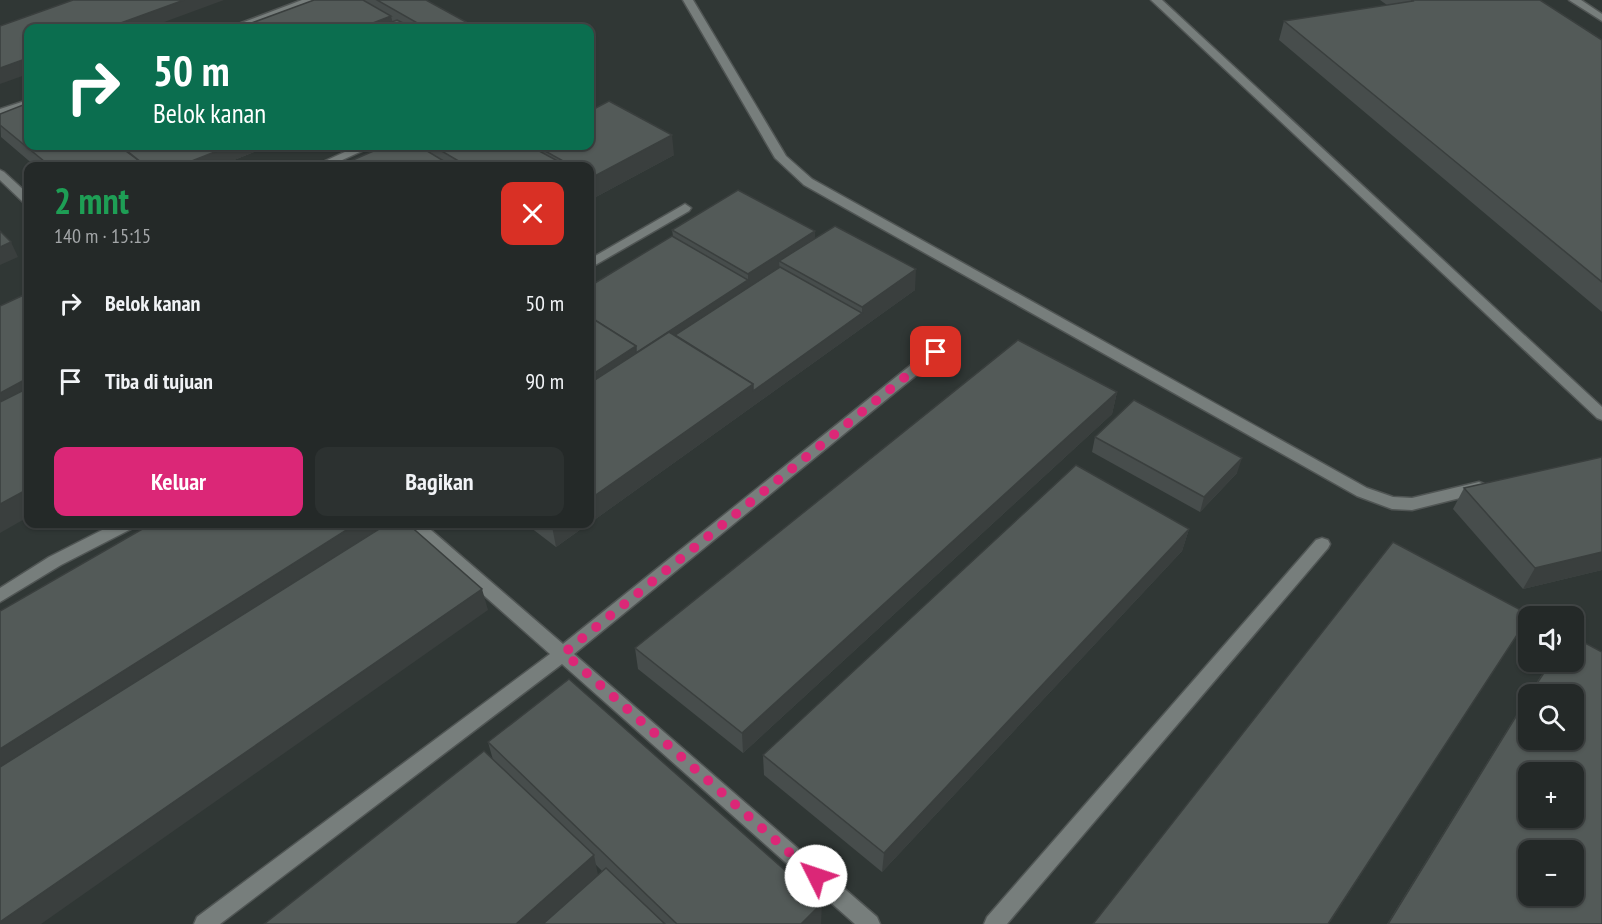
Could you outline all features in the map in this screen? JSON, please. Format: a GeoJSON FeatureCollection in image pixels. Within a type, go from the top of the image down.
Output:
{"type":"FeatureCollection","features":[{"type":"Feature","properties":{"kind":"lane"},"geometry":{"type":"LineString","coordinates":[[244,24],[311,0]]}},
{"type":"Feature","properties":{"kind":"lane"},"geometry":{"type":"LineString","coordinates":[[688,0],[782,158],[808,182],[1362,492],[1392,503],[1412,504],[1490,485]]}},
{"type":"Feature","properties":{"kind":"lane"},"geometry":{"type":"LineString","coordinates":[[1156,0],[1602,415]]}},
{"type":"Feature","properties":{"kind":"lane"},"geometry":{"type":"LineString","coordinates":[[1574,0],[1602,18]]}},
{"type":"Feature","properties":{"kind":"lane"},"geometry":{"type":"LineString","coordinates":[[0,113],[24,104]]}},
{"type":"Feature","properties":{"kind":"lane"},"geometry":{"type":"LineString","coordinates":[[329,162],[358,150]]}},
{"type":"Feature","properties":{"kind":"lane"},"geometry":{"type":"LineString","coordinates":[[0,174],[24,196]]}},
{"type":"Feature","properties":{"kind":"lane"},"geometry":{"type":"LineString","coordinates":[[594,262],[685,207]]}},
{"type":"Feature","properties":{"kind":"lane"},"geometry":{"type":"LineString","coordinates":[[204,924],[564,653],[936,352]]}},
{"type":"Feature","properties":{"kind":"lane"},"geometry":{"type":"LineString","coordinates":[[0,596],[55,561],[119,528]]}},
{"type":"Feature","properties":{"kind":"lane"},"geometry":{"type":"LineString","coordinates":[[419,528],[564,653],[870,924]]}},
{"type":"Feature","properties":{"kind":"lane"},"geometry":{"type":"LineString","coordinates":[[994,924],[1322,544]]}},
{"type":"Feature","properties":{"kind":"building"},"geometry":{"type":"Polygon","coordinates":[[[73,0],[184,0],[118,24],[24,24],[24,59],[0,68],[0,26],[73,0]]]}},
{"type":"Feature","properties":{"kind":"building"},"geometry":{"type":"Polygon","coordinates":[[[314,0],[363,0],[391,16],[370,24],[249,24],[314,0]]]}},
{"type":"Feature","properties":{"kind":"building"},"geometry":{"type":"Polygon","coordinates":[[[377,0],[426,0],[470,24],[419,24],[377,0]]]}},
{"type":"Feature","properties":{"kind":"building"},"geometry":{"type":"Polygon","coordinates":[[[1412,0],[1540,0],[1602,40],[1602,282],[1284,21],[1412,0]]]}},
{"type":"Feature","properties":{"kind":"building"},"geometry":{"type":"Polygon","coordinates":[[[397,20],[405,24],[386,24],[397,20]]]}},
{"type":"Feature","properties":{"kind":"building"},"geometry":{"type":"Polygon","coordinates":[[[609,101],[672,135],[594,176],[594,162],[565,162],[543,150],[594,150],[594,109],[609,101]]]}},
{"type":"Feature","properties":{"kind":"building"},"geometry":{"type":"Polygon","coordinates":[[[24,105],[24,145],[0,125],[0,114],[24,105]]]}},
{"type":"Feature","properties":{"kind":"building"},"geometry":{"type":"Polygon","coordinates":[[[30,150],[124,150],[141,162],[45,162],[30,150]]]}},
{"type":"Feature","properties":{"kind":"building"},"geometry":{"type":"Polygon","coordinates":[[[126,150],[220,150],[189,162],[141,162],[126,150]]]}},
{"type":"Feature","properties":{"kind":"building"},"geometry":{"type":"Polygon","coordinates":[[[376,150],[426,150],[445,162],[348,162],[376,150]]]}},
{"type":"Feature","properties":{"kind":"building"},"geometry":{"type":"Polygon","coordinates":[[[440,150],[537,150],[560,162],[460,162],[440,150]]]}},
{"type":"Feature","properties":{"kind":"building"},"geometry":{"type":"Polygon","coordinates":[[[738,190],[815,231],[748,274],[672,230],[738,190]]]}},
{"type":"Feature","properties":{"kind":"building"},"geometry":{"type":"Polygon","coordinates":[[[835,226],[916,269],[862,307],[779,261],[835,226]]]}},
{"type":"Feature","properties":{"kind":"building"},"geometry":{"type":"Polygon","coordinates":[[[0,231],[11,242],[0,247],[0,231]]]}},
{"type":"Feature","properties":{"kind":"building"},"geometry":{"type":"Polygon","coordinates":[[[672,236],[748,280],[636,353],[636,346],[594,320],[594,284],[672,236]]]}},
{"type":"Feature","properties":{"kind":"building"},"geometry":{"type":"Polygon","coordinates":[[[780,267],[862,313],[753,391],[753,384],[675,335],[780,267]]]}},
{"type":"Feature","properties":{"kind":"building"},"geometry":{"type":"Polygon","coordinates":[[[24,295],[24,380],[0,393],[0,306],[24,295]]]}},
{"type":"Feature","properties":{"kind":"building"},"geometry":{"type":"Polygon","coordinates":[[[594,320],[636,346],[594,373],[594,320]]]}},
{"type":"Feature","properties":{"kind":"building"},"geometry":{"type":"Polygon","coordinates":[[[669,332],[753,384],[594,496],[594,380],[669,332]]]}},
{"type":"Feature","properties":{"kind":"building"},"geometry":{"type":"Polygon","coordinates":[[[1018,340],[1117,392],[742,733],[635,648],[1018,340]]]}},
{"type":"Feature","properties":{"kind":"building"},"geometry":{"type":"Polygon","coordinates":[[[24,390],[24,491],[0,504],[0,402],[24,390]]]}},
{"type":"Feature","properties":{"kind":"building"},"geometry":{"type":"Polygon","coordinates":[[[1134,400],[1242,458],[1204,497],[1095,437],[1134,400]]]}},
{"type":"Feature","properties":{"kind":"building"},"geometry":{"type":"Polygon","coordinates":[[[1602,457],[1602,552],[1535,568],[1464,488],[1602,457]]]}},
{"type":"Feature","properties":{"kind":"building"},"geometry":{"type":"Polygon","coordinates":[[[1076,465],[1189,529],[884,853],[763,755],[1076,465]]]}},
{"type":"Feature","properties":{"kind":"building"},"geometry":{"type":"Polygon","coordinates":[[[144,528],[350,528],[0,749],[0,611],[144,528]]]}},
{"type":"Feature","properties":{"kind":"building"},"geometry":{"type":"Polygon","coordinates":[[[381,528],[413,528],[482,589],[0,922],[0,767],[381,528]]]}},
{"type":"Feature","properties":{"kind":"building"},"geometry":{"type":"Polygon","coordinates":[[[1393,542],[1518,609],[1518,633],[1328,924],[1093,924],[1393,542]]]}},
{"type":"Feature","properties":{"kind":"building"},"geometry":{"type":"Polygon","coordinates":[[[1584,642],[1602,652],[1602,924],[1388,924],[1518,713],[1518,750],[1584,750],[1584,684],[1537,684],[1544,672],[1584,672],[1584,642]]]}},
{"type":"Feature","properties":{"kind":"building"},"geometry":{"type":"Polygon","coordinates":[[[569,679],[822,903],[801,924],[677,924],[488,742],[569,679]]]}},
{"type":"Feature","properties":{"kind":"building"},"geometry":{"type":"Polygon","coordinates":[[[484,751],[594,855],[516,924],[264,924],[484,751]]]}},
{"type":"Feature","properties":{"kind":"building"},"geometry":{"type":"Polygon","coordinates":[[[606,868],[665,924],[543,924],[606,868]]]}},
{"type":"Feature","properties":{"kind":"route"},"geometry":{"type":"LineString","coordinates":[[816,876],[564,653],[936,352]]}}]}
